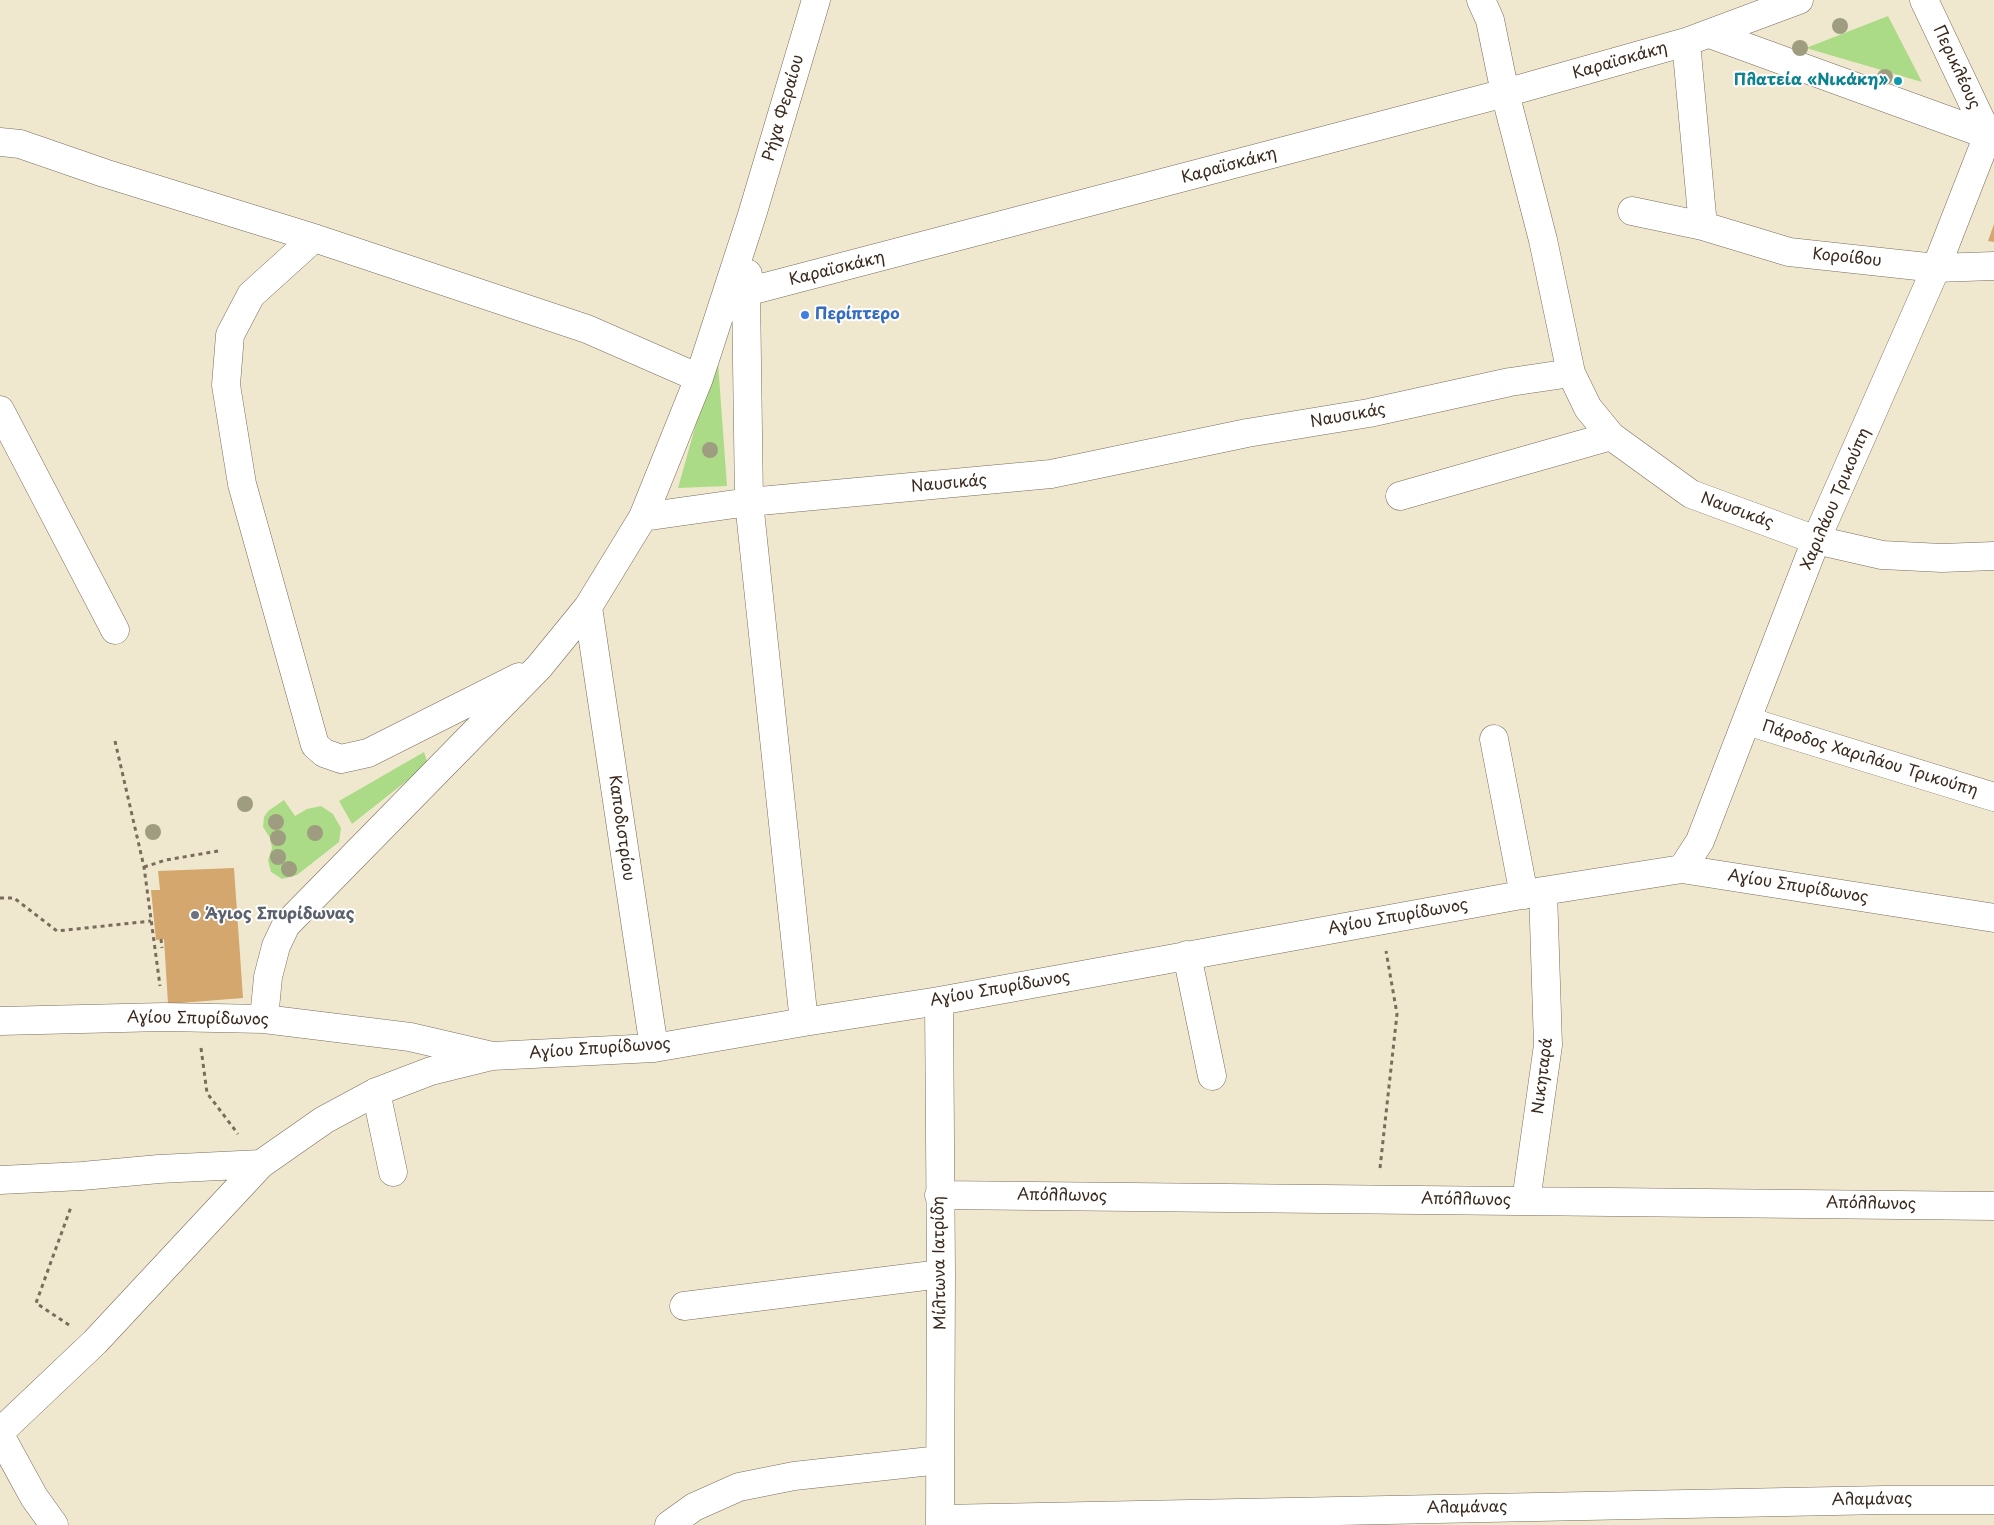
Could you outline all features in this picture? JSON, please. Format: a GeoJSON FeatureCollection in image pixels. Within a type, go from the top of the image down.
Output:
{"type":"FeatureCollection","features":[{"type":"Feature","properties":{"kind":"street","name":"Ρήγα Φεραίου"},"geometry":{"type":"LineString","coordinates":[[752,215],[816,0]]}},
{"type":"Feature","properties":{"kind":"street"},"geometry":{"type":"LineString","coordinates":[[1481,0],[1490,20],[1505,93],[1543,240],[1571,373]]}},
{"type":"Feature","properties":{"kind":"street","name":"Καραϊσκάκη"},"geometry":{"type":"LineString","coordinates":[[746,292],[1505,93],[1698,38],[1799,0]]}},
{"type":"Feature","properties":{"kind":"street","name":"Περικλέους"},"geometry":{"type":"LineString","coordinates":[[1924,0],[1991,132]]}},
{"type":"Feature","properties":{"kind":"street"},"geometry":{"type":"LineString","coordinates":[[1704,226],[1698,38],[1991,132]]}},
{"type":"Feature","properties":{"kind":"street","name":"Χαριλάου Τρικούπη"},"geometry":{"type":"LineString","coordinates":[[1682,870],[1700,841],[1816,540],[1936,268],[1991,132]]}},
{"type":"Feature","properties":{"kind":"street"},"geometry":{"type":"LineString","coordinates":[[0,142],[20,144],[104,173],[314,238],[587,329],[699,378]]}},
{"type":"Feature","properties":{"kind":"street","name":"Κοροίβου"},"geometry":{"type":"LineString","coordinates":[[1632,211],[1704,226],[1789,252],[1936,268],[1994,266]]}},
{"type":"Feature","properties":{"kind":"street"},"geometry":{"type":"LineString","coordinates":[[752,215],[746,292],[748,502],[804,1022]]}},
{"type":"Feature","properties":{"kind":"street"},"geometry":{"type":"LineString","coordinates":[[264,1019],[268,977],[276,946],[286,925],[539,667],[588,607],[643,517],[699,378],[752,215]]}},
{"type":"Feature","properties":{"kind":"street"},"geometry":{"type":"LineString","coordinates":[[314,238],[251,295],[230,335],[226,385],[242,484],[315,745],[324,753],[341,759],[368,754],[539,667]]}},
{"type":"Feature","properties":{"kind":"street","name":"Ναυσικάς"},"geometry":{"type":"LineString","coordinates":[[643,517],[748,502],[1051,474],[1247,433],[1369,413],[1510,382],[1571,373],[1588,408],[1611,436],[1691,494],[1816,540],[1882,555],[1942,558],[1994,556]]}},
{"type":"Feature","properties":{"kind":"street"},"geometry":{"type":"LineString","coordinates":[[0,410],[115,630]]}},
{"type":"Feature","properties":{"kind":"street"},"geometry":{"type":"LineString","coordinates":[[1400,496],[1611,436]]}},
{"type":"Feature","properties":{"kind":"street","name":"Καποδιστρίου"},"geometry":{"type":"LineString","coordinates":[[588,607],[654,1048]]}},
{"type":"Feature","properties":{"kind":"street","name":"Πάροδος Χαριλάου Τρικούπη"},"geometry":{"type":"LineString","coordinates":[[1747,721],[1994,797]]}},
{"type":"Feature","properties":{"kind":"street","name":"Νικηταρά"},"geometry":{"type":"LineString","coordinates":[[1494,739],[1533,893],[1548,1045],[1526,1200]]}},
{"type":"Feature","properties":{"kind":"street","name":"Αγίου Σπυρίδωνος"},"geometry":{"type":"LineString","coordinates":[[0,1020],[164,1017],[264,1019],[410,1037],[492,1056],[654,1048],[939,1001],[1533,893],[1682,870],[1994,918]]}},
{"type":"Feature","properties":{"kind":"street"},"geometry":{"type":"LineString","coordinates":[[1187,955],[1212,1076]]}},
{"type":"Feature","properties":{"kind":"street","name":"Μίλτωνα Ιατρίδη"},"geometry":{"type":"LineString","coordinates":[[939,1001],[940,1522]]}},
{"type":"Feature","properties":{"kind":"street"},"geometry":{"type":"LineString","coordinates":[[54,1525],[34,1497],[0,1434],[95,1342],[261,1164],[324,1120],[376,1092],[431,1071],[492,1056]]}},
{"type":"Feature","properties":{"kind":"street"},"geometry":{"type":"LineString","coordinates":[[376,1092],[393,1172]]}},
{"type":"Feature","properties":{"kind":"street"},"geometry":{"type":"LineString","coordinates":[[0,1180],[261,1164]]}},
{"type":"Feature","properties":{"kind":"street","name":"Απόλλωνος"},"geometry":{"type":"LineString","coordinates":[[939,1195],[1994,1206]]}},
{"type":"Feature","properties":{"kind":"street"},"geometry":{"type":"LineString","coordinates":[[684,1306],[941,1274]]}},
{"type":"Feature","properties":{"kind":"street"},"geometry":{"type":"LineString","coordinates":[[669,1525],[694,1507],[739,1487],[794,1476],[940,1460]]}},
{"type":"Feature","properties":{"kind":"street","name":"Αλαμάνας"},"geometry":{"type":"LineString","coordinates":[[940,1522],[1875,1500],[1994,1500]]}},
{"type":"Feature","properties":{"kind":"path"},"geometry":{"type":"LineString","coordinates":[[115,741],[144,867],[164,1017]]}},
{"type":"Feature","properties":{"kind":"path"},"geometry":{"type":"LineString","coordinates":[[144,867],[166,860],[218,852]]}},
{"type":"Feature","properties":{"kind":"path"},"geometry":{"type":"LineString","coordinates":[[0,898],[14,898],[58,931],[151,921]]}},
{"type":"Feature","properties":{"kind":"path"},"geometry":{"type":"LineString","coordinates":[[1377,1199],[1396,1014],[1382,921]]}},
{"type":"Feature","properties":{"kind":"path"},"geometry":{"type":"LineString","coordinates":[[161,939],[162,948]]}},
{"type":"Feature","properties":{"kind":"path"},"geometry":{"type":"LineString","coordinates":[[198,1018],[206,1093],[261,1164]]}},
{"type":"Feature","properties":{"kind":"path"},"geometry":{"type":"LineString","coordinates":[[82,1176],[36,1303],[95,1342]]}},
{"type":"Feature","properties":{"kind":"green space"},"geometry":{"type":"Polygon","coordinates":[[[1888,16],[1922,82],[1806,48],[1888,16]]]}},
{"type":"Feature","properties":{"kind":"green space"},"geometry":{"type":"Polygon","coordinates":[[[717,349],[727,486],[678,488],[717,349]]]}},
{"type":"Feature","properties":{"kind":"green space"},"geometry":{"type":"Polygon","coordinates":[[[424,752],[428,764],[352,824],[339,801],[424,752]]]}},
{"type":"Feature","properties":{"kind":"green space"},"geometry":{"type":"Polygon","coordinates":[[[284,800],[295,816],[307,809],[321,806],[333,814],[341,828],[339,842],[297,875],[282,879],[271,872],[268,860],[272,848],[270,838],[263,827],[264,817],[268,811],[284,800]]]}},
{"type":"Feature","properties":{"kind":"building"},"geometry":{"type":"Polygon","coordinates":[[[1994,224],[1994,242],[1988,241],[1994,224]]]}},
{"type":"Feature","properties":{"kind":"building","name":"Άγιος Σπυρίδωνας"},"geometry":{"type":"Polygon","coordinates":[[[234,868],[243,998],[168,1004],[164,939],[156,940],[151,890],[160,890],[158,871],[234,868]]]}},
{"type":"Feature","properties":{"kind":"place","name":"Πλατεία «Νικάκη»"},"geometry":{"type":"Point","coordinates":[1898,81]}},
{"type":"Feature","properties":{"kind":"place","name":"Περίπτερο"},"geometry":{"type":"Point","coordinates":[805,315]}},
{"type":"Feature","properties":{"kind":"place","name":"Άγιος Σπυρίδωνας"},"geometry":{"type":"Point","coordinates":[195,915]}}]}
